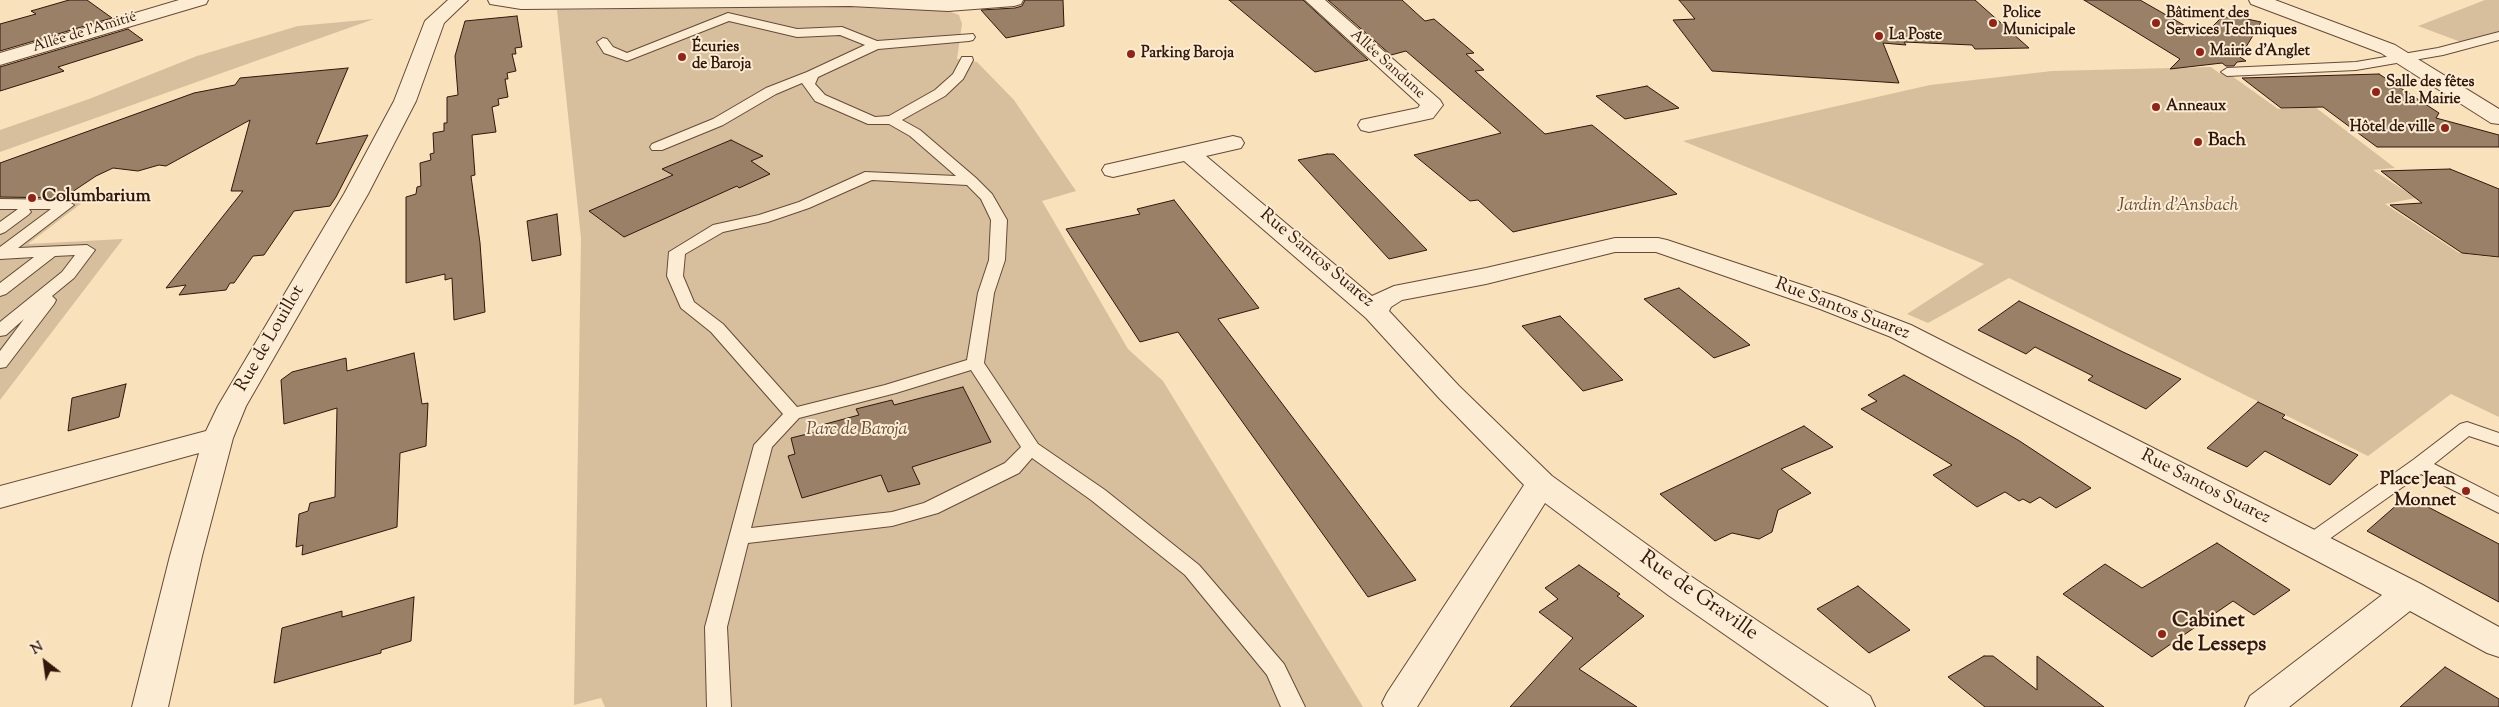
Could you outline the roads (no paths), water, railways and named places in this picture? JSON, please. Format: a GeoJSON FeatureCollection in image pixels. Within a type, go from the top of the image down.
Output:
{"type":"FeatureCollection","features":[{"type":"Feature","properties":{"kind":"street","name":"Allée de l'Amitié"},"geometry":{"type":"LineString","coordinates":[[0,59],[199,0]]}},
{"type":"Feature","properties":{"kind":"street","name":"Rue de Louillot"},"geometry":{"type":"LineString","coordinates":[[150,707],[186,556],[218,438],[232,406],[356,194],[405,101],[434,21],[459,0]]}},
{"type":"Feature","properties":{"kind":"street"},"geometry":{"type":"LineString","coordinates":[[498,0],[521,3],[850,0],[948,5],[1014,0]]}},
{"type":"Feature","properties":{"kind":"street","name":"Allée Sandune"},"geometry":{"type":"LineString","coordinates":[[1314,0],[1432,105],[1425,112],[1370,125]]}},
{"type":"Feature","properties":{"kind":"street"},"geometry":{"type":"LineString","coordinates":[[2258,0],[2388,49],[2499,118]]}},
{"type":"Feature","properties":{"kind":"street"},"geometry":{"type":"LineString","coordinates":[[1114,170],[1233,143]]}},
{"type":"Feature","properties":{"kind":"street","name":"Rue Santos Suarez"},"geometry":{"type":"LineString","coordinates":[[1189,153],[1375,312],[1380,302],[1394,294],[1486,276],[1615,244],[1658,246],[1829,303],[1901,331],[2229,502],[2409,593],[2499,643]]}},
{"type":"Feature","properties":{"kind":"street","name":"Rue de Graville"},"geometry":{"type":"LineString","coordinates":[[1375,312],[1449,392],[1541,484],[1680,586],[1857,707]]}},
{"type":"Feature","properties":{"kind":"street"},"geometry":{"type":"LineString","coordinates":[[0,497],[218,438]]}},
{"type":"Feature","properties":{"kind":"street"},"geometry":{"type":"LineString","coordinates":[[1400,703],[1541,484]]}},
{"type":"Feature","properties":{"kind":"street"},"geometry":{"type":"LineString","coordinates":[[2263,707],[2409,593]]}},
{"type":"Feature","properties":{"kind":"lane"},"geometry":{"type":"LineString","coordinates":[[603,42],[608,50],[627,57],[728,17],[797,34],[842,31],[875,45]]}},
{"type":"Feature","properties":{"kind":"lane"},"geometry":{"type":"LineString","coordinates":[[2227,72],[2356,66],[2439,52],[2499,36]]}},
{"type":"Feature","properties":{"kind":"lane"},"geometry":{"type":"LineString","coordinates":[[657,147],[718,122],[771,91],[812,75],[875,45],[969,37]]}},
{"type":"Feature","properties":{"kind":"lane"},"geometry":{"type":"LineString","coordinates":[[812,75],[808,85],[820,98],[873,121],[892,120],[940,93],[958,76],[967,60]]}},
{"type":"Feature","properties":{"kind":"lane"},"geometry":{"type":"LineString","coordinates":[[892,120],[915,133],[970,181],[987,197],[999,220],[997,260],[986,293],[975,363],[1031,448],[1098,495],[1192,570],[1276,670],[1293,707]]}},
{"type":"Feature","properties":{"kind":"lane"},"geometry":{"type":"LineString","coordinates":[[793,414],[717,328],[687,304],[675,276],[677,252],[718,228],[763,219],[804,205],[870,175],[970,181]]}},
{"type":"Feature","properties":{"kind":"lane"},"geometry":{"type":"LineString","coordinates":[[0,204],[66,205],[0,254]]}},
{"type":"Feature","properties":{"kind":"lane"},"geometry":{"type":"LineString","coordinates":[[0,229],[24,212]]}},
{"type":"Feature","properties":{"kind":"lane"},"geometry":{"type":"LineString","coordinates":[[0,254],[87,250],[68,275],[0,331]]}},
{"type":"Feature","properties":{"kind":"lane"},"geometry":{"type":"LineString","coordinates":[[0,291],[52,252]]}},
{"type":"Feature","properties":{"kind":"lane"},"geometry":{"type":"LineString","coordinates":[[0,363],[43,308],[57,284]]}},
{"type":"Feature","properties":{"kind":"lane"},"geometry":{"type":"LineString","coordinates":[[719,707],[716,627],[763,445],[793,414],[890,389],[975,363]]}},
{"type":"Feature","properties":{"kind":"lane"},"geometry":{"type":"LineString","coordinates":[[2311,542],[2420,465],[2467,428],[2499,440]]}},
{"type":"Feature","properties":{"kind":"lane"},"geometry":{"type":"LineString","coordinates":[[739,537],[892,519],[931,508],[1012,468],[1031,448]]}},
{"type":"Feature","properties":{"kind":"lane"},"geometry":{"type":"LineString","coordinates":[[2420,465],[2499,506]]}},
{"type":"Feature","properties":{"kind":"place","name":"Police Municipale"},"geometry":{"type":"Point","coordinates":[1993,23]}},
{"type":"Feature","properties":{"kind":"place","name":"Bâtiment des Services Techniques"},"geometry":{"type":"Point","coordinates":[2156,23]}},
{"type":"Feature","properties":{"kind":"place","name":"La Poste"},"geometry":{"type":"Point","coordinates":[1879,36]}},
{"type":"Feature","properties":{"kind":"place","name":"Mairie d'Anglet"},"geometry":{"type":"Point","coordinates":[2200,52]}},
{"type":"Feature","properties":{"kind":"place","name":"Parking Baroja"},"geometry":{"type":"Point","coordinates":[1131,54]}},
{"type":"Feature","properties":{"kind":"place","name":"Écuries de Baroja"},"geometry":{"type":"Point","coordinates":[682,57]}},
{"type":"Feature","properties":{"kind":"place","name":"Salle des fêtes de la Mairie"},"geometry":{"type":"Point","coordinates":[2376,92]}},
{"type":"Feature","properties":{"kind":"place","name":"Anneaux"},"geometry":{"type":"Point","coordinates":[2156,107]}},
{"type":"Feature","properties":{"kind":"place","name":"Hôtel de ville"},"geometry":{"type":"Point","coordinates":[2445,128]}},
{"type":"Feature","properties":{"kind":"place","name":"Bach"},"geometry":{"type":"Point","coordinates":[2198,142]}},
{"type":"Feature","properties":{"kind":"place","name":"Columbarium"},"geometry":{"type":"Point","coordinates":[32,198]}},
{"type":"Feature","properties":{"kind":"place","name":"Place Jean Monnet"},"geometry":{"type":"Point","coordinates":[2466,491]}},
{"type":"Feature","properties":{"kind":"place","name":"Cabinet de Lesseps"},"geometry":{"type":"Point","coordinates":[2162,634]}},
{"type":"Feature","properties":{"kind":"park label","name":"Jardin d'Ansbach"},"geometry":{"type":"Point","coordinates":[2178,207]}},
{"type":"Feature","properties":{"kind":"park label","name":"Parc de Baroja"},"geometry":{"type":"Point","coordinates":[857,431]}}]}
